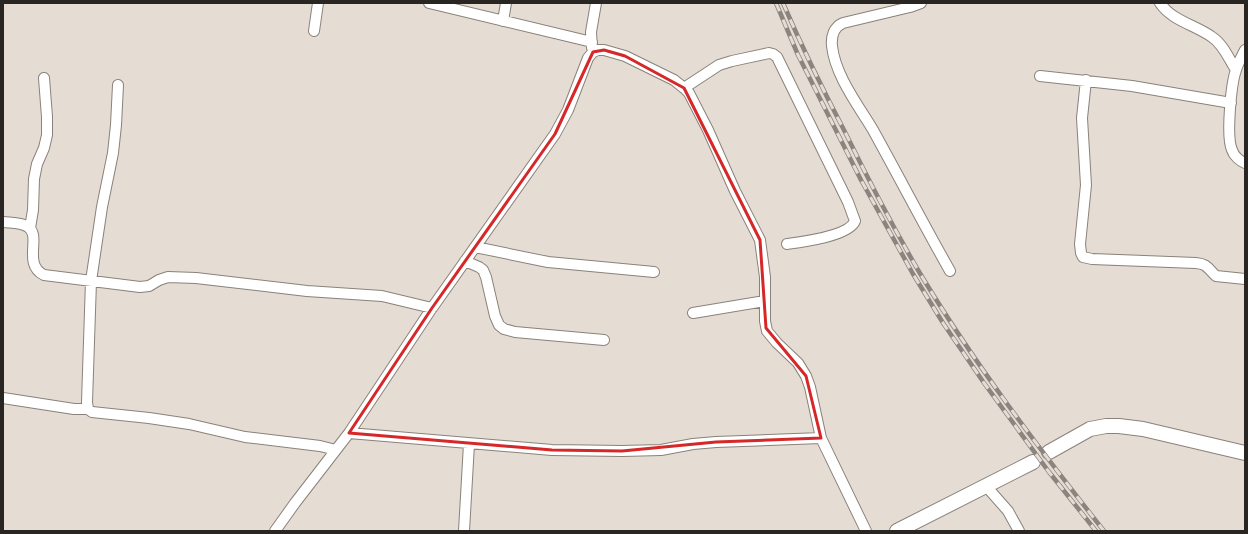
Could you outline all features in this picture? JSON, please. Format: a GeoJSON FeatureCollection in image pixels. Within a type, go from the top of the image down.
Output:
{"type":"FeatureCollection","features":[{"type":"Feature","properties":{"kind":"street"},"geometry":{"type":"LineString","coordinates":[[314,31],[318,3]]}},
{"type":"Feature","properties":{"kind":"street"},"geometry":{"type":"LineString","coordinates":[[429,3],[503,21],[598,50],[604,50],[625,56],[674,80],[689,93],[735,191],[760,240],[765,277],[765,325],[767,331],[798,363],[806,376],[810,386],[821,438],[866,531]]}},
{"type":"Feature","properties":{"kind":"street"},"geometry":{"type":"LineString","coordinates":[[503,21],[506,3]]}},
{"type":"Feature","properties":{"kind":"street"},"geometry":{"type":"LineString","coordinates":[[276,531],[295,503],[349,433],[432,308],[555,134],[568,110],[592,47],[591,32],[596,3]]}},
{"type":"Feature","properties":{"kind":"street"},"geometry":{"type":"LineString","coordinates":[[920,3],[910,7],[842,23],[837,26],[833,32],[831,44],[842,76],[950,271]]}},
{"type":"Feature","properties":{"kind":"street"},"geometry":{"type":"LineString","coordinates":[[1160,3],[1170,14],[1212,36],[1218,42],[1236,70]]}},
{"type":"Feature","properties":{"kind":"street"},"geometry":{"type":"LineString","coordinates":[[1245,50],[1236,70],[1232,90],[1229,133],[1232,151],[1240,161],[1245,163]]}},
{"type":"Feature","properties":{"kind":"street"},"geometry":{"type":"LineString","coordinates":[[684,88],[719,65],[768,54],[773,54],[777,57],[848,202],[855,221],[854,224],[848,228],[823,238],[787,244]]}},
{"type":"Feature","properties":{"kind":"street"},"geometry":{"type":"LineString","coordinates":[[1040,76],[1132,86],[1231,104]]}},
{"type":"Feature","properties":{"kind":"street"},"geometry":{"type":"LineString","coordinates":[[44,78],[47,135],[44,148],[37,164],[34,179],[33,210],[30,228],[33,236],[33,260],[35,267],[44,275],[140,288],[149,286],[168,277],[196,278],[307,291],[382,296],[432,308]]}},
{"type":"Feature","properties":{"kind":"street"},"geometry":{"type":"LineString","coordinates":[[1086,80],[1082,118],[1086,185],[1080,244],[1083,257],[1092,259],[1203,264],[1207,266],[1216,276],[1245,279]]}},
{"type":"Feature","properties":{"kind":"street"},"geometry":{"type":"LineString","coordinates":[[88,409],[91,281],[102,207],[113,153],[118,84]]}},
{"type":"Feature","properties":{"kind":"street"},"geometry":{"type":"LineString","coordinates":[[3,222],[20,224],[30,228]]}},
{"type":"Feature","properties":{"kind":"street"},"geometry":{"type":"LineString","coordinates":[[475,247],[548,262],[654,272]]}},
{"type":"Feature","properties":{"kind":"street"},"geometry":{"type":"LineString","coordinates":[[465,261],[483,270],[495,316],[499,325],[504,329],[515,332],[604,340]]}},
{"type":"Feature","properties":{"kind":"street"},"geometry":{"type":"LineString","coordinates":[[694,313],[765,300]]}},
{"type":"Feature","properties":{"kind":"street"},"geometry":{"type":"LineString","coordinates":[[3,398],[74,409],[88,409],[92,412],[189,424],[245,437],[320,446],[336,450]]}},
{"type":"Feature","properties":{"kind":"street"},"geometry":{"type":"LineString","coordinates":[[1049,452],[1090,429],[1106,426],[1119,426],[1143,429],[1245,453]]}},
{"type":"Feature","properties":{"kind":"street"},"geometry":{"type":"LineString","coordinates":[[349,433],[552,450],[628,451],[661,450],[693,444],[716,442],[821,438]]}},
{"type":"Feature","properties":{"kind":"street"},"geometry":{"type":"LineString","coordinates":[[464,531],[469,444]]}},
{"type":"Feature","properties":{"kind":"street"},"geometry":{"type":"LineString","coordinates":[[897,531],[1033,462]]}},
{"type":"Feature","properties":{"kind":"street"},"geometry":{"type":"LineString","coordinates":[[986,486],[1006,508],[1017,530]]}},
{"type":"Feature","properties":{"kind":"highlighted area"},"geometry":{"type":"Polygon","coordinates":[[[604,50],[625,56],[684,88],[760,240],[766,328],[806,376],[821,438],[716,442],[622,451],[552,450],[349,433],[432,308],[555,134],[593,52],[604,50]]]}},
{"type":"Feature","properties":{"kind":"railway"},"geometry":{"type":"LineString","coordinates":[[776,3],[798,55],[861,180],[913,274],[943,323],[984,383],[1049,472],[1096,531]]}},
{"type":"Feature","properties":{"kind":"railway"},"geometry":{"type":"LineString","coordinates":[[783,3],[805,52],[880,202],[918,270],[961,338],[1007,404],[1104,531]]}}]}
